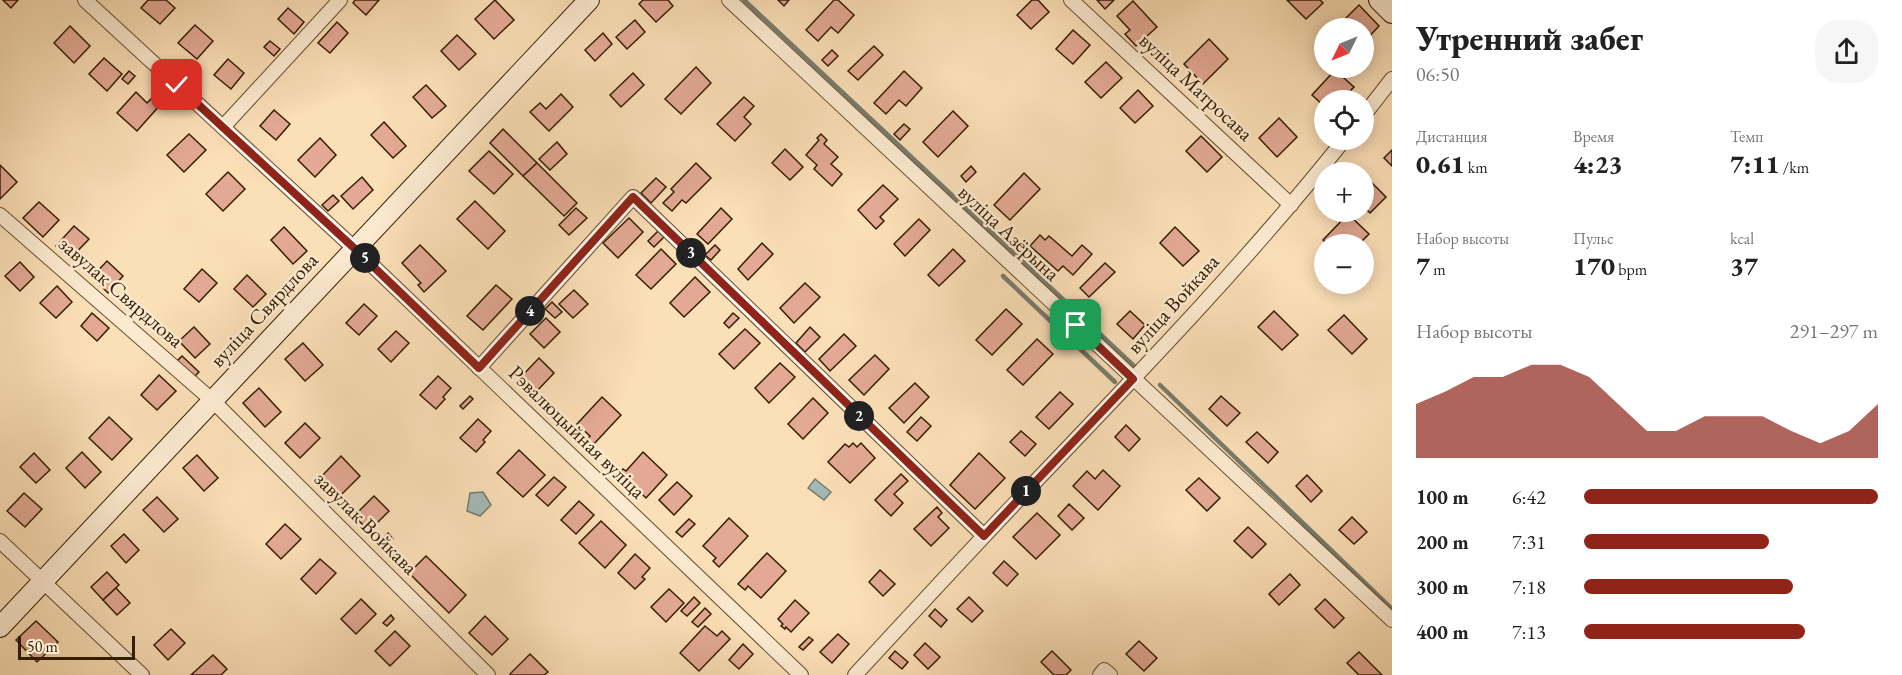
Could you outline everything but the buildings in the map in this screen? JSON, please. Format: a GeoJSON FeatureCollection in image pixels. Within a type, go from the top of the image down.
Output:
{"type":"FeatureCollection","features":[{"type":"Feature","properties":{"kind":"main road","name":"вуліца Свярдлова"},"geometry":{"type":"LineString","coordinates":[[0,627],[589,0]]}},
{"type":"Feature","properties":{"kind":"main road"},"geometry":{"type":"LineString","coordinates":[[1378,0],[1392,13]]}},
{"type":"Feature","properties":{"kind":"street","name":"Рэвалюцыйная вуліца"},"geometry":{"type":"LineString","coordinates":[[85,0],[354,248],[801,675]]}},
{"type":"Feature","properties":{"kind":"street"},"geometry":{"type":"LineString","coordinates":[[224,127],[340,0]]}},
{"type":"Feature","properties":{"kind":"street","name":"вуліца Азёрына"},"geometry":{"type":"LineString","coordinates":[[729,0],[1392,620]]}},
{"type":"Feature","properties":{"kind":"street","name":"вуліца Матросава"},"geometry":{"type":"LineString","coordinates":[[1071,0],[1292,205]]}},
{"type":"Feature","properties":{"kind":"street"},"geometry":{"type":"LineString","coordinates":[[1374,102],[1392,79]]}},
{"type":"Feature","properties":{"kind":"street","name":"вуліца Войкава"},"geometry":{"type":"LineString","coordinates":[[855,675],[1133,379],[1292,205],[1336,150]]}},
{"type":"Feature","properties":{"kind":"street"},"geometry":{"type":"LineString","coordinates":[[479,368],[633,197],[984,536]]}},
{"type":"Feature","properties":{"kind":"street","name":"завулак Свярдлова"},"geometry":{"type":"LineString","coordinates":[[0,215],[213,401]]}},
{"type":"Feature","properties":{"kind":"street","name":"завулак Войкава"},"geometry":{"type":"LineString","coordinates":[[213,401],[489,675]]}},
{"type":"Feature","properties":{"kind":"street"},"geometry":{"type":"LineString","coordinates":[[0,541],[142,675]]}},
{"type":"Feature","properties":{"kind":"street"},"geometry":{"type":"LineString","coordinates":[[1100,675],[1104,670],[1110,675]]}},
{"type":"Feature","properties":{"kind":"shaded area"},"geometry":{"type":"Polygon","coordinates":[[[815,479],[831,492],[824,500],[808,488],[815,479]]]}},
{"type":"Feature","properties":{"kind":"shaded area"},"geometry":{"type":"Polygon","coordinates":[[[483,492],[491,505],[480,516],[467,511],[470,493],[483,492]]]}},
{"type":"Feature","properties":{"kind":"waterway"},"geometry":{"type":"LineString","coordinates":[[744,0],[1134,366]]}},
{"type":"Feature","properties":{"kind":"waterway"},"geometry":{"type":"LineString","coordinates":[[1003,276],[1115,382]]}},
{"type":"Feature","properties":{"kind":"waterway"},"geometry":{"type":"LineString","coordinates":[[1160,385],[1392,609]]}},
{"type":"Feature","properties":{"kind":"route"},"geometry":{"type":"LineString","coordinates":[[177,85],[354,248],[479,368],[633,197],[984,536],[1133,379],[1076,325]]}}]}
